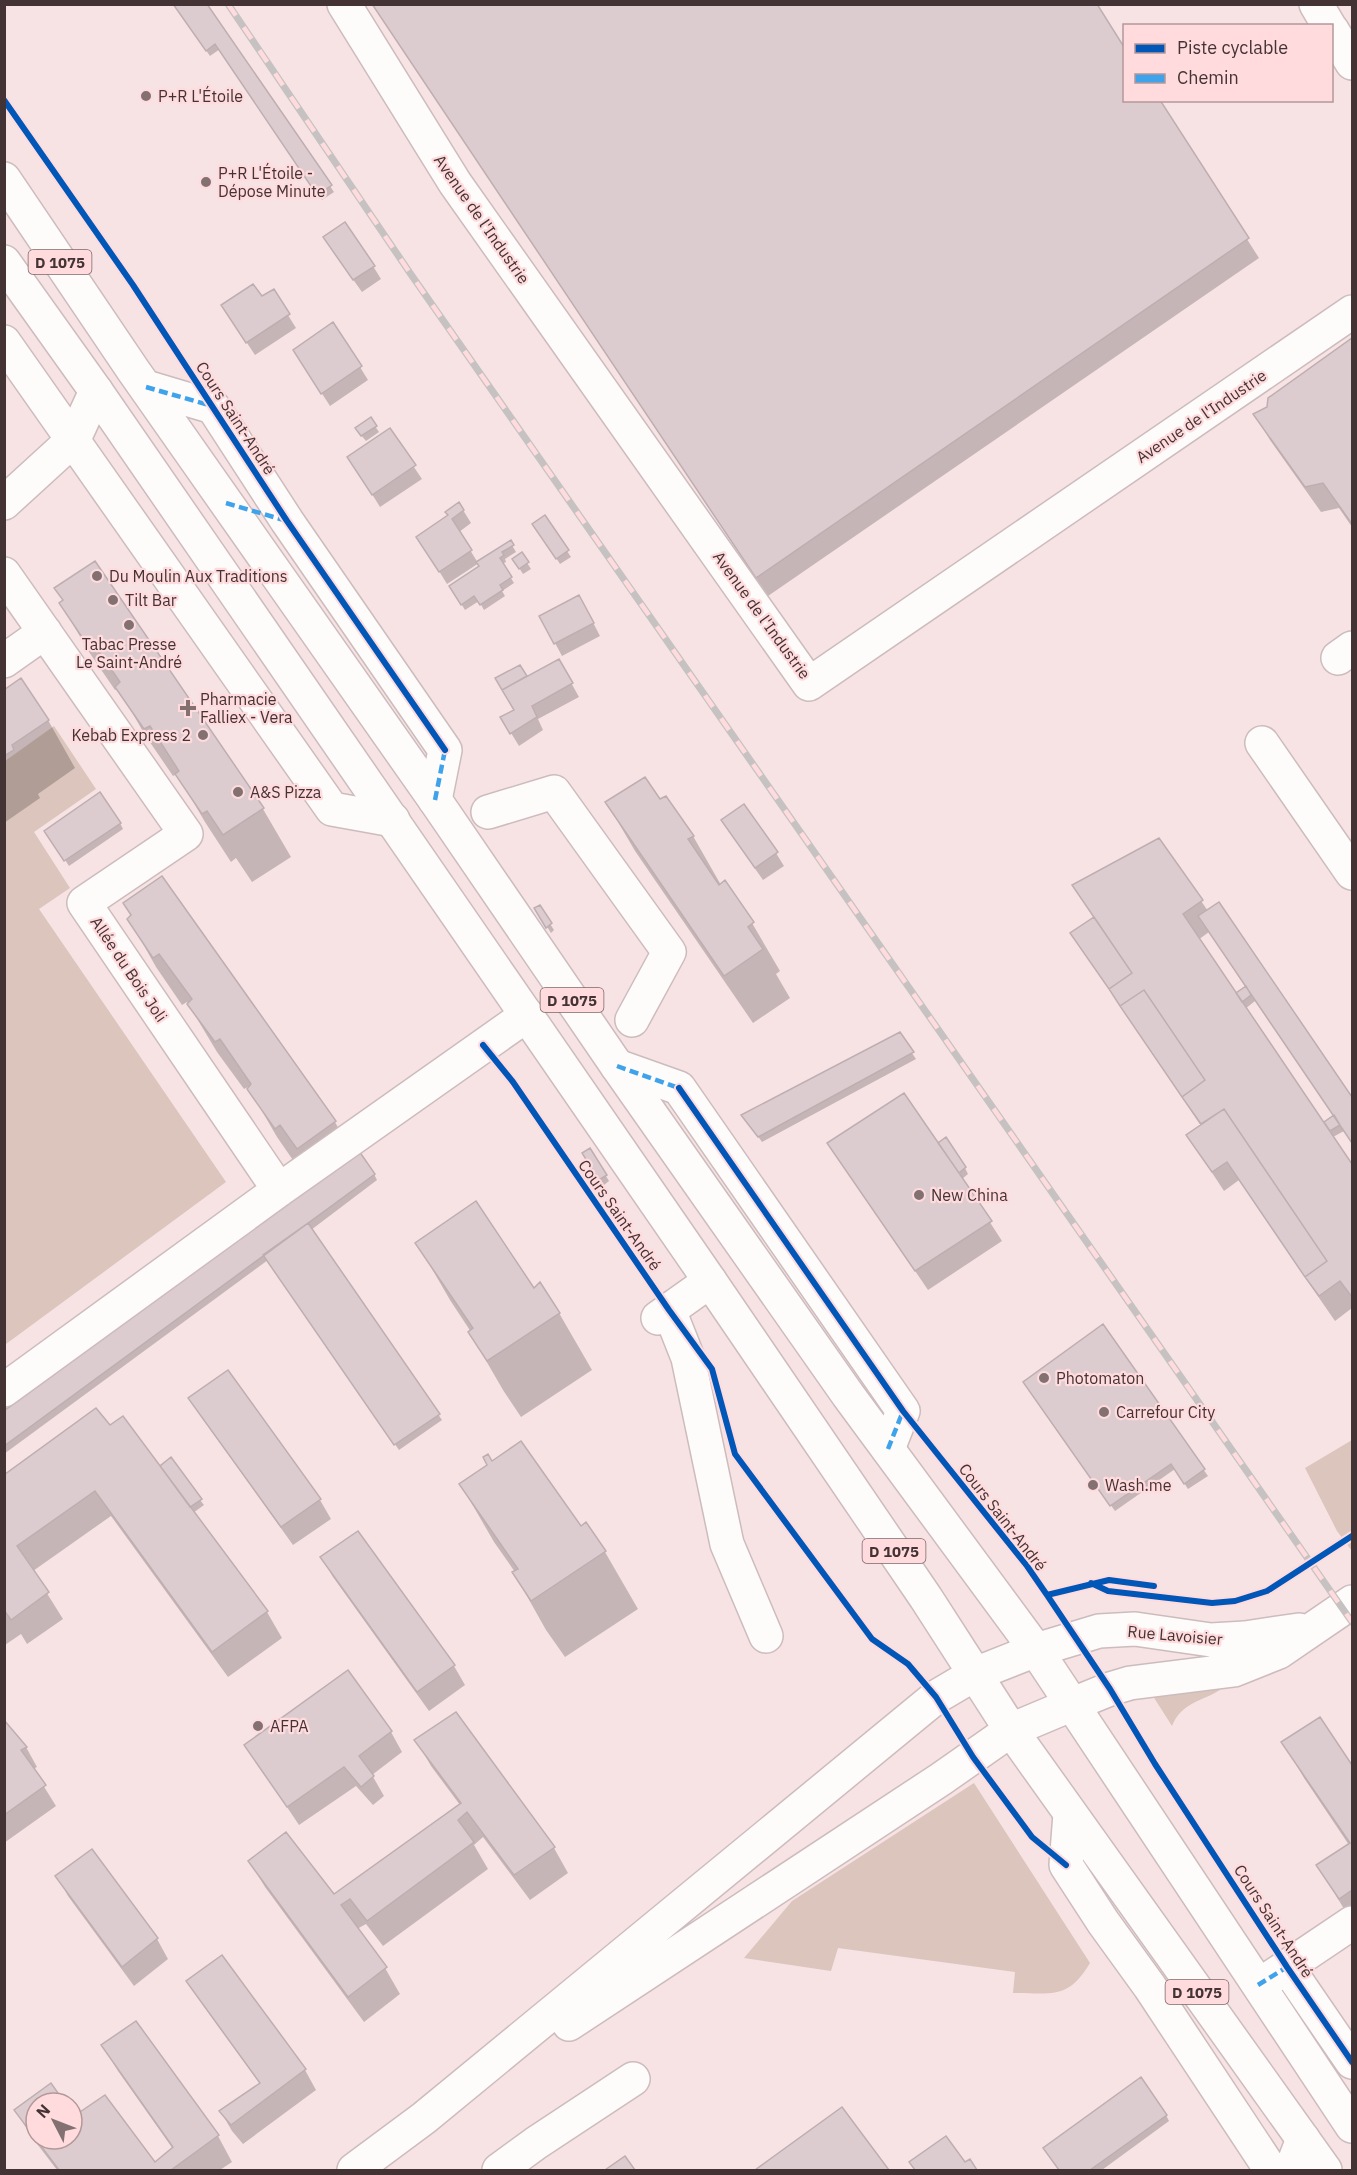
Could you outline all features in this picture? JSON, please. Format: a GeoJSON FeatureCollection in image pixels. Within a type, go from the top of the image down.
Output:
{"type":"FeatureCollection","features":[{"type":"Feature","properties":{"kind":"main road","name":"Avenue de l'Industrie"},"geometry":{"type":"LineString","coordinates":[[344,4],[454,183],[809,684],[1353,312]]}},
{"type":"Feature","properties":{"kind":"main road"},"geometry":{"type":"LineString","coordinates":[[1316,4],[1328,24]]}},
{"type":"Feature","properties":{"kind":"main road"},"geometry":{"type":"LineString","coordinates":[[1333,32],[1353,63]]}},
{"type":"Feature","properties":{"kind":"main road","name":"D 1075"},"geometry":{"type":"LineString","coordinates":[[4,179],[226,503],[435,800],[616,1066],[888,1449],[1036,1650],[1353,2126]]}},
{"type":"Feature","properties":{"kind":"main road","name":"D 1075"},"geometry":{"type":"LineString","coordinates":[[4,262],[96,391],[710,1281],[926,1598],[1011,1730],[1324,2170]]}},
{"type":"Feature","properties":{"kind":"main road"},"geometry":{"type":"LineString","coordinates":[[4,342],[332,809],[393,820]]}},
{"type":"Feature","properties":{"kind":"main road","name":"Cours Saint-André"},"geometry":{"type":"LineString","coordinates":[[146,387],[213,406],[287,521],[445,750],[435,800]]}},
{"type":"Feature","properties":{"kind":"main road"},"geometry":{"type":"LineString","coordinates":[[4,503],[74,439],[96,391]]}},
{"type":"Feature","properties":{"kind":"main road"},"geometry":{"type":"LineString","coordinates":[[226,503],[287,521]]}},
{"type":"Feature","properties":{"kind":"main road","name":"Allée du Bois Joli"},"geometry":{"type":"LineString","coordinates":[[4,574],[186,834],[84,903],[279,1190]]}},
{"type":"Feature","properties":{"kind":"main road"},"geometry":{"type":"LineString","coordinates":[[4,661],[45,632]]}},
{"type":"Feature","properties":{"kind":"main road"},"geometry":{"type":"LineString","coordinates":[[1262,743],[1353,873]]}},
{"type":"Feature","properties":{"kind":"main road"},"geometry":{"type":"LineString","coordinates":[[488,812],[554,792],[669,952],[632,1020]]}},
{"type":"Feature","properties":{"kind":"main road"},"geometry":{"type":"LineString","coordinates":[[4,1390],[279,1190],[527,1015]]}},
{"type":"Feature","properties":{"kind":"main road"},"geometry":{"type":"LineString","coordinates":[[616,1066],[679,1088],[903,1411],[888,1449]]}},
{"type":"Feature","properties":{"kind":"main road"},"geometry":{"type":"LineString","coordinates":[[710,1281],[663,1314],[688,1358],[727,1544],[766,1636]]}},
{"type":"Feature","properties":{"kind":"main road","name":"Rue Lavoisier"},"geometry":{"type":"LineString","coordinates":[[1073,1704],[1130,1683],[1234,1670],[1279,1652],[1353,1602]]}},
{"type":"Feature","properties":{"kind":"main road","name":"Rue Lavoisier"},"geometry":{"type":"LineString","coordinates":[[1036,1650],[1099,1631],[1135,1629],[1211,1640],[1245,1638],[1316,1627]]}},
{"type":"Feature","properties":{"kind":"main road"},"geometry":{"type":"LineString","coordinates":[[354,2170],[424,2118],[936,1698],[975,1674],[1036,1650]]}},
{"type":"Feature","properties":{"kind":"main road"},"geometry":{"type":"LineString","coordinates":[[424,2118],[941,1779],[1011,1730],[1073,1704]]}},
{"type":"Feature","properties":{"kind":"main road"},"geometry":{"type":"LineString","coordinates":[[1070,1814],[1066,1866],[1102,1922],[1150,1987],[1271,2170]]}},
{"type":"Feature","properties":{"kind":"main road"},"geometry":{"type":"LineString","coordinates":[[1287,1967],[1353,1923]]}},
{"type":"Feature","properties":{"kind":"main road","name":"Cours Saint-André"},"geometry":{"type":"LineString","coordinates":[[1258,1985],[1287,1967],[1353,2062]]}},
{"type":"Feature","properties":{"kind":"main road"},"geometry":{"type":"LineString","coordinates":[[499,2170],[633,2079]]}},
{"type":"Feature","properties":{"kind":"main road"},"geometry":{"type":"LineString","coordinates":[[1292,2170],[1303,2139]]}},
{"type":"Feature","properties":{"kind":"shaded area"},"geometry":{"type":"Polygon","coordinates":[[[54,726],[96,789],[34,832],[70,888],[39,909],[226,1182],[6,1344],[4,1342],[5,761],[54,726]]]}},
{"type":"Feature","properties":{"kind":"shaded area"},"geometry":{"type":"Polygon","coordinates":[[[1352,1440],[1352,1551],[1337,1531],[1305,1468],[1352,1440]]]}},
{"type":"Feature","properties":{"kind":"shaded area"},"geometry":{"type":"Polygon","coordinates":[[[1220,1687],[1220,1690],[1187,1707],[1176,1718],[1172,1726],[1151,1693],[1220,1687]]]}},
{"type":"Feature","properties":{"kind":"shaded area"},"geometry":{"type":"Polygon","coordinates":[[[974,1783],[1090,1963],[1074,1983],[1058,1992],[1013,1993],[1015,1972],[838,1948],[831,1971],[744,1958],[792,1901],[974,1783]]]}},
{"type":"Feature","properties":{"kind":"building"},"geometry":{"type":"Polygon","coordinates":[[[173,4],[207,4],[332,185],[317,195],[215,44],[206,51],[173,4]]]}},
{"type":"Feature","properties":{"kind":"building"},"geometry":{"type":"Polygon","coordinates":[[[372,4],[1097,4],[1123,45],[1123,102],[1161,102],[1249,238],[756,578],[372,4]]]}},
{"type":"Feature","properties":{"kind":"building"},"geometry":{"type":"Polygon","coordinates":[[[345,222],[375,266],[353,280],[323,237],[345,222]]]}},
{"type":"Feature","properties":{"kind":"building"},"geometry":{"type":"Polygon","coordinates":[[[253,284],[262,296],[274,289],[290,314],[246,343],[221,305],[253,284]]]}},
{"type":"Feature","properties":{"kind":"building"},"geometry":{"type":"Polygon","coordinates":[[[333,322],[362,366],[321,394],[293,350],[333,322]]]}},
{"type":"Feature","properties":{"kind":"building"},"geometry":{"type":"Polygon","coordinates":[[[1352,338],[1352,524],[1323,483],[1305,487],[1253,414],[1267,407],[1268,398],[1352,338]]]}},
{"type":"Feature","properties":{"kind":"building"},"geometry":{"type":"Polygon","coordinates":[[[371,417],[377,426],[361,436],[355,428],[371,417]]]}},
{"type":"Feature","properties":{"kind":"building"},"geometry":{"type":"Polygon","coordinates":[[[390,428],[416,465],[372,495],[347,457],[390,428]]]}},
{"type":"Feature","properties":{"kind":"building"},"geometry":{"type":"Polygon","coordinates":[[[459,502],[464,510],[452,519],[472,550],[439,572],[416,537],[448,515],[445,512],[459,502]]]}},
{"type":"Feature","properties":{"kind":"building"},"geometry":{"type":"Polygon","coordinates":[[[545,515],[569,550],[556,559],[532,524],[545,515]]]}},
{"type":"Feature","properties":{"kind":"building"},"geometry":{"type":"Polygon","coordinates":[[[511,540],[514,545],[502,552],[504,555],[500,558],[512,577],[500,585],[503,590],[480,605],[474,596],[461,605],[449,586],[479,566],[476,562],[511,540]]]}},
{"type":"Feature","properties":{"kind":"building"},"geometry":{"type":"Polygon","coordinates":[[[522,552],[529,562],[519,569],[512,559],[522,552]]]}},
{"type":"Feature","properties":{"kind":"building"},"geometry":{"type":"Polygon","coordinates":[[[95,561],[264,808],[223,835],[207,811],[202,814],[175,774],[179,771],[150,726],[144,729],[115,687],[120,682],[91,640],[86,643],[59,603],[63,600],[54,588],[95,561]]]}},
{"type":"Feature","properties":{"kind":"building"},"geometry":{"type":"Polygon","coordinates":[[[579,595],[594,623],[554,644],[539,616],[579,595]]]}},
{"type":"Feature","properties":{"kind":"building"},"geometry":{"type":"Polygon","coordinates":[[[559,659],[573,683],[532,706],[537,717],[510,734],[500,717],[514,710],[502,690],[559,659]]]}},
{"type":"Feature","properties":{"kind":"building"},"geometry":{"type":"Polygon","coordinates":[[[520,665],[527,676],[502,690],[495,678],[520,665]]]}},
{"type":"Feature","properties":{"kind":"building"},"geometry":{"type":"Polygon","coordinates":[[[21,678],[49,720],[12,745],[14,750],[4,756],[4,690],[21,678]]]}},
{"type":"Feature","properties":{"kind":"building"},"geometry":{"type":"Polygon","coordinates":[[[645,777],[660,799],[666,796],[694,836],[688,839],[719,885],[725,880],[754,922],[748,927],[763,949],[724,976],[605,802],[645,777]]]}},
{"type":"Feature","properties":{"kind":"building"},"geometry":{"type":"Polygon","coordinates":[[[100,792],[121,823],[64,861],[44,831],[100,792]]]}},
{"type":"Feature","properties":{"kind":"building"},"geometry":{"type":"Polygon","coordinates":[[[744,804],[778,852],[755,868],[721,820],[744,804]]]}},
{"type":"Feature","properties":{"kind":"building"},"geometry":{"type":"Polygon","coordinates":[[[1159,838],[1203,900],[1183,914],[1352,1164],[1352,1297],[1340,1281],[1319,1296],[1305,1277],[1327,1261],[1224,1109],[1201,1124],[1182,1097],[1205,1080],[1144,990],[1120,1006],[1109,989],[1132,973],[1072,885],[1159,838]]]}},
{"type":"Feature","properties":{"kind":"building"},"geometry":{"type":"Polygon","coordinates":[[[162,876],[336,1121],[297,1149],[280,1125],[275,1129],[247,1089],[251,1084],[220,1039],[215,1042],[187,1004],[192,999],[159,954],[153,958],[127,919],[131,915],[123,903],[162,876]]]}},
{"type":"Feature","properties":{"kind":"building"},"geometry":{"type":"Polygon","coordinates":[[[1219,902],[1352,1097],[1352,1143],[1198,916],[1219,902]]]}},
{"type":"Feature","properties":{"kind":"building"},"geometry":{"type":"Polygon","coordinates":[[[540,905],[552,923],[546,928],[534,908],[540,905]]]}},
{"type":"Feature","properties":{"kind":"building"},"geometry":{"type":"Polygon","coordinates":[[[1094,917],[1132,973],[1109,989],[1070,933],[1094,917]]]}},
{"type":"Feature","properties":{"kind":"building"},"geometry":{"type":"Polygon","coordinates":[[[1246,986],[1251,995],[1242,1002],[1236,993],[1246,986]]]}},
{"type":"Feature","properties":{"kind":"building"},"geometry":{"type":"Polygon","coordinates":[[[1144,990],[1205,1080],[1182,1097],[1120,1006],[1144,990]]]}},
{"type":"Feature","properties":{"kind":"building"},"geometry":{"type":"Polygon","coordinates":[[[900,1032],[914,1052],[758,1137],[741,1115],[900,1032]]]}},
{"type":"Feature","properties":{"kind":"building","name":"New China"},"geometry":{"type":"Polygon","coordinates":[[[904,1093],[992,1221],[915,1271],[827,1143],[904,1093]]]}},
{"type":"Feature","properties":{"kind":"building"},"geometry":{"type":"Polygon","coordinates":[[[1224,1109],[1327,1261],[1305,1277],[1227,1162],[1212,1172],[1186,1135],[1224,1109]]]}},
{"type":"Feature","properties":{"kind":"building"},"geometry":{"type":"Polygon","coordinates":[[[1334,1115],[1340,1125],[1330,1131],[1324,1122],[1334,1115]]]}},
{"type":"Feature","properties":{"kind":"building"},"geometry":{"type":"Polygon","coordinates":[[[946,1137],[966,1167],[959,1173],[938,1143],[946,1137]]]}},
{"type":"Feature","properties":{"kind":"building"},"geometry":{"type":"Polygon","coordinates":[[[590,1148],[607,1175],[599,1180],[582,1153],[590,1148]]]}},
{"type":"Feature","properties":{"kind":"building"},"geometry":{"type":"Polygon","coordinates":[[[359,1151],[375,1174],[4,1446],[4,1411],[359,1151]]]}},
{"type":"Feature","properties":{"kind":"building"},"geometry":{"type":"Polygon","coordinates":[[[476,1201],[534,1288],[540,1282],[560,1313],[487,1361],[468,1332],[473,1328],[415,1243],[476,1201]]]}},
{"type":"Feature","properties":{"kind":"building"},"geometry":{"type":"Polygon","coordinates":[[[308,1223],[440,1414],[394,1445],[263,1255],[308,1223]]]}},
{"type":"Feature","properties":{"kind":"building","name":"Carrefour City"},"geometry":{"type":"Polygon","coordinates":[[[1103,1324],[1205,1469],[1184,1484],[1171,1464],[1110,1506],[1023,1382],[1103,1324]]]}},
{"type":"Feature","properties":{"kind":"building"},"geometry":{"type":"Polygon","coordinates":[[[228,1370],[321,1499],[281,1527],[188,1398],[228,1370]]]}},
{"type":"Feature","properties":{"kind":"building"},"geometry":{"type":"Polygon","coordinates":[[[96,1408],[110,1425],[123,1416],[268,1611],[212,1652],[95,1491],[17,1546],[49,1592],[11,1620],[4,1610],[4,1475],[96,1408]]]}},
{"type":"Feature","properties":{"kind":"building"},"geometry":{"type":"Polygon","coordinates":[[[521,1441],[581,1526],[586,1522],[606,1551],[531,1601],[512,1572],[518,1569],[459,1484],[487,1465],[483,1457],[488,1454],[492,1461],[521,1441]]]}},
{"type":"Feature","properties":{"kind":"building"},"geometry":{"type":"Polygon","coordinates":[[[171,1457],[202,1499],[190,1507],[160,1466],[171,1457]]]}},
{"type":"Feature","properties":{"kind":"building"},"geometry":{"type":"Polygon","coordinates":[[[358,1531],[455,1665],[417,1692],[320,1557],[358,1531]]]}},
{"type":"Feature","properties":{"kind":"building"},"geometry":{"type":"Polygon","coordinates":[[[348,1670],[392,1731],[359,1756],[374,1776],[361,1787],[344,1767],[287,1807],[244,1745],[348,1670]]]}},
{"type":"Feature","properties":{"kind":"building"},"geometry":{"type":"Polygon","coordinates":[[[456,1712],[555,1847],[514,1875],[467,1812],[458,1820],[474,1842],[367,1921],[350,1899],[341,1905],[387,1967],[348,1997],[248,1861],[286,1832],[334,1894],[461,1803],[414,1740],[456,1712]]]}},
{"type":"Feature","properties":{"kind":"building"},"geometry":{"type":"Polygon","coordinates":[[[1320,1717],[1352,1765],[1352,1890],[1339,1899],[1316,1865],[1350,1843],[1281,1742],[1320,1717]]]}},
{"type":"Feature","properties":{"kind":"building"},"geometry":{"type":"Polygon","coordinates":[[[4,1720],[27,1747],[21,1750],[46,1785],[4,1815],[4,1720]]]}},
{"type":"Feature","properties":{"kind":"building"},"geometry":{"type":"Polygon","coordinates":[[[92,1849],[158,1938],[122,1967],[55,1876],[92,1849]]]}},
{"type":"Feature","properties":{"kind":"building"},"geometry":{"type":"Polygon","coordinates":[[[222,1955],[306,2069],[231,2125],[219,2111],[260,2083],[186,1981],[222,1955]]]}},
{"type":"Feature","properties":{"kind":"building"},"geometry":{"type":"Polygon","coordinates":[[[136,2021],[219,2135],[171,2170],[59,2170],[45,2151],[84,2151],[84,2109],[105,2095],[155,2162],[173,2147],[101,2045],[136,2021]]]}},
{"type":"Feature","properties":{"kind":"building"},"geometry":{"type":"Polygon","coordinates":[[[1141,2077],[1167,2115],[1090,2170],[1059,2170],[1043,2148],[1141,2077]]]}},
{"type":"Feature","properties":{"kind":"building"},"geometry":{"type":"Polygon","coordinates":[[[51,2083],[57,2091],[40,2091],[51,2083]]]}},
{"type":"Feature","properties":{"kind":"building"},"geometry":{"type":"Polygon","coordinates":[[[24,2103],[24,2123],[14,2110],[24,2103]]]}},
{"type":"Feature","properties":{"kind":"building"},"geometry":{"type":"Polygon","coordinates":[[[842,2107],[889,2170],[755,2170],[842,2107]]]}},
{"type":"Feature","properties":{"kind":"building"},"geometry":{"type":"Polygon","coordinates":[[[946,2136],[965,2162],[970,2159],[977,2170],[915,2170],[909,2162],[946,2136]]]}},
{"type":"Feature","properties":{"kind":"building"},"geometry":{"type":"Polygon","coordinates":[[[625,2156],[635,2170],[605,2170],[625,2156]]]}},
{"type":"Feature","properties":{"kind":"railway"},"geometry":{"type":"LineString","coordinates":[[228,4],[410,273],[1352,1622]]}},
{"type":"Feature","properties":{"kind":"marked path"},"geometry":{"type":"LineString","coordinates":[[146,387],[212,406]]}},
{"type":"Feature","properties":{"kind":"marked path"},"geometry":{"type":"LineString","coordinates":[[226,503],[287,521]]}},
{"type":"Feature","properties":{"kind":"marked path"},"geometry":{"type":"LineString","coordinates":[[435,800],[445,750],[442,746]]}},
{"type":"Feature","properties":{"kind":"marked path"},"geometry":{"type":"LineString","coordinates":[[617,1066],[679,1088],[682,1093]]}},
{"type":"Feature","properties":{"kind":"marked path"},"geometry":{"type":"LineString","coordinates":[[888,1449],[903,1411],[901,1408]]}},
{"type":"Feature","properties":{"kind":"marked path"},"geometry":{"type":"LineString","coordinates":[[1258,1985],[1287,1967],[1290,1971]]}},
{"type":"Feature","properties":{"kind":"cycle path"},"geometry":{"type":"LineString","coordinates":[[4,100],[133,285],[287,521],[445,750]]}},
{"type":"Feature","properties":{"kind":"cycle path"},"geometry":{"type":"LineString","coordinates":[[483,1045],[513,1082],[712,1369],[735,1454],[872,1639],[908,1664],[936,1697],[973,1757],[1032,1837],[1066,1865]]}},
{"type":"Feature","properties":{"kind":"cycle path"},"geometry":{"type":"LineString","coordinates":[[679,1088],[903,1411],[1027,1566],[1110,1689],[1155,1764],[1287,1967],[1352,2062]]}},
{"type":"Feature","properties":{"kind":"cycle path"},"geometry":{"type":"LineString","coordinates":[[1091,1583],[1108,1591],[1212,1603],[1235,1601],[1267,1591],[1352,1536]]}},
{"type":"Feature","properties":{"kind":"cycle path"},"geometry":{"type":"LineString","coordinates":[[1047,1595],[1109,1580],[1154,1586]]}},
{"type":"Feature","properties":{"kind":"place","name":"P+R L'Étoile"},"geometry":{"type":"Point","coordinates":[146,96]}},
{"type":"Feature","properties":{"kind":"place","name":"P+R L'Étoile - Dépose Minute"},"geometry":{"type":"Point","coordinates":[206,182]}},
{"type":"Feature","properties":{"kind":"place","name":"Du Moulin Aux Traditions"},"geometry":{"type":"Point","coordinates":[97,576]}},
{"type":"Feature","properties":{"kind":"place","name":"Tilt Bar"},"geometry":{"type":"Point","coordinates":[113,600]}},
{"type":"Feature","properties":{"kind":"place","name":"Tabac Presse Le Saint-André"},"geometry":{"type":"Point","coordinates":[129,625]}},
{"type":"Feature","properties":{"kind":"place","name":"Pharmacie Falliex - Vera"},"geometry":{"type":"Point","coordinates":[188,708]}},
{"type":"Feature","properties":{"kind":"place","name":"Kebab Express 2"},"geometry":{"type":"Point","coordinates":[203,735]}},
{"type":"Feature","properties":{"kind":"place","name":"A&S Pizza"},"geometry":{"type":"Point","coordinates":[238,792]}},
{"type":"Feature","properties":{"kind":"place","name":"New China"},"geometry":{"type":"Point","coordinates":[919,1195]}},
{"type":"Feature","properties":{"kind":"place","name":"Photomaton"},"geometry":{"type":"Point","coordinates":[1044,1378]}},
{"type":"Feature","properties":{"kind":"place","name":"Carrefour City"},"geometry":{"type":"Point","coordinates":[1104,1412]}},
{"type":"Feature","properties":{"kind":"place","name":"Wash.me"},"geometry":{"type":"Point","coordinates":[1093,1485]}},
{"type":"Feature","properties":{"kind":"place","name":"AFPA"},"geometry":{"type":"Point","coordinates":[258,1726]}}]}
